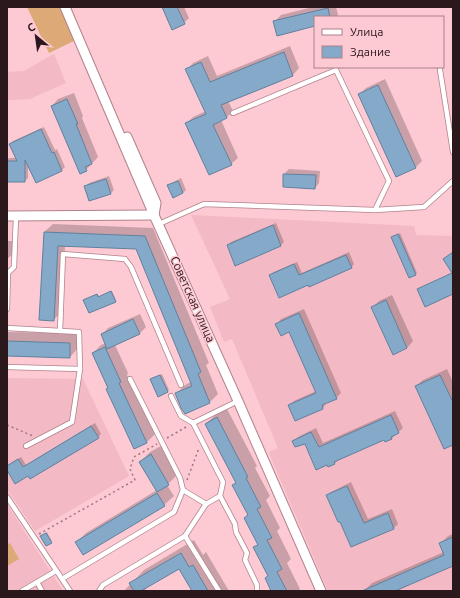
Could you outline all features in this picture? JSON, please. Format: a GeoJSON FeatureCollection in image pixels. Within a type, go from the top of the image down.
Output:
{"type":"FeatureCollection","features":[{"type":"Feature","properties":{"kind":"street","name":"Советская улица"},"geometry":{"type":"LineString","coordinates":[[66,7],[154,215],[238,401],[321,591]]}},
{"type":"Feature","properties":{"kind":"street"},"geometry":{"type":"LineString","coordinates":[[12,216],[154,215],[156,203],[72,7]]}},
{"type":"Feature","properties":{"kind":"lane"},"geometry":{"type":"LineString","coordinates":[[233,113],[336,70],[389,181],[374,210]]}},
{"type":"Feature","properties":{"kind":"lane"},"geometry":{"type":"LineString","coordinates":[[440,70],[453,152]]}},
{"type":"Feature","properties":{"kind":"lane"},"geometry":{"type":"LineString","coordinates":[[159,224],[204,204],[374,210],[424,207],[453,181]]}},
{"type":"Feature","properties":{"kind":"lane"},"geometry":{"type":"LineString","coordinates":[[7,309],[8,273],[14,267],[12,216]]}},
{"type":"Feature","properties":{"kind":"lane"},"geometry":{"type":"LineString","coordinates":[[60,331],[64,254],[125,259],[131,267],[181,385]]}},
{"type":"Feature","properties":{"kind":"lane"},"geometry":{"type":"LineString","coordinates":[[7,328],[79,332],[80,369],[72,422],[26,446]]}},
{"type":"Feature","properties":{"kind":"lane"},"geometry":{"type":"LineString","coordinates":[[7,367],[80,369]]}},
{"type":"Feature","properties":{"kind":"lane"},"geometry":{"type":"LineString","coordinates":[[62,579],[174,512],[183,490],[180,478],[130,379]]}},
{"type":"Feature","properties":{"kind":"lane"},"geometry":{"type":"LineString","coordinates":[[171,396],[181,416],[193,422],[223,482],[220,496],[235,524],[236,532],[246,553],[244,560],[257,585],[257,591]]}},
{"type":"Feature","properties":{"kind":"lane"},"geometry":{"type":"LineString","coordinates":[[193,422],[238,401]]}},
{"type":"Feature","properties":{"kind":"lane"},"geometry":{"type":"LineString","coordinates":[[183,490],[206,504]]}},
{"type":"Feature","properties":{"kind":"lane"},"geometry":{"type":"LineString","coordinates":[[7,496],[70,591]]}},
{"type":"Feature","properties":{"kind":"lane"},"geometry":{"type":"LineString","coordinates":[[99,591],[103,585],[185,536],[206,504],[220,496]]}},
{"type":"Feature","properties":{"kind":"lane"},"geometry":{"type":"LineString","coordinates":[[185,536],[219,591]]}},
{"type":"Feature","properties":{"kind":"lane"},"geometry":{"type":"LineString","coordinates":[[22,591],[56,570]]}},
{"type":"Feature","properties":{"kind":"lane"},"geometry":{"type":"LineString","coordinates":[[37,582],[42,591]]}},
{"type":"Feature","properties":{"kind":"path"},"geometry":{"type":"LineString","coordinates":[[34,537],[136,480],[130,469],[134,457],[162,442],[193,422]]}},
{"type":"Feature","properties":{"kind":"path"},"geometry":{"type":"LineString","coordinates":[[7,425],[40,439]]}},
{"type":"Feature","properties":{"kind":"path"},"geometry":{"type":"LineString","coordinates":[[183,490],[202,441]]}},
{"type":"Feature","properties":{"kind":"shaded area"},"geometry":{"type":"Polygon","coordinates":[[[27,7],[61,7],[76,40],[49,53],[27,7]]]}},
{"type":"Feature","properties":{"kind":"shaded area"},"geometry":{"type":"Polygon","coordinates":[[[54,54],[66,83],[30,99],[7,100],[7,72],[24,71],[54,54]]]}},
{"type":"Feature","properties":{"kind":"shaded area"},"geometry":{"type":"Polygon","coordinates":[[[191,215],[414,226],[416,235],[453,236],[453,591],[328,591],[269,452],[278,448],[232,339],[224,342],[210,307],[230,299],[191,215]]]}},
{"type":"Feature","properties":{"kind":"shaded area"},"geometry":{"type":"Polygon","coordinates":[[[7,378],[83,379],[129,476],[35,531],[7,489],[7,378]]]}},
{"type":"Feature","properties":{"kind":"shaded area"},"geometry":{"type":"Polygon","coordinates":[[[7,504],[63,591],[7,591],[7,504]]]}},
{"type":"Feature","properties":{"kind":"shaded area"},"geometry":{"type":"Polygon","coordinates":[[[10,543],[19,559],[7,566],[7,545],[10,543]]]}},
{"type":"Feature","properties":{"kind":"building"},"geometry":{"type":"Polygon","coordinates":[[[162,7],[177,7],[185,24],[172,30],[162,7]]]}},
{"type":"Feature","properties":{"kind":"building"},"geometry":{"type":"Polygon","coordinates":[[[328,8],[330,16],[314,16],[314,26],[277,36],[273,21],[328,8]]]}},
{"type":"Feature","properties":{"kind":"building"},"geometry":{"type":"Polygon","coordinates":[[[284,52],[293,76],[221,105],[227,118],[213,125],[232,165],[209,175],[185,123],[206,114],[185,69],[201,62],[210,82],[284,52]]]}},
{"type":"Feature","properties":{"kind":"building"},"geometry":{"type":"Polygon","coordinates":[[[378,85],[416,168],[396,177],[358,94],[378,85]]]}},
{"type":"Feature","properties":{"kind":"building"},"geometry":{"type":"Polygon","coordinates":[[[67,99],[78,124],[76,124],[92,164],[85,167],[87,171],[80,174],[51,106],[67,99]]]}},
{"type":"Feature","properties":{"kind":"building"},"geometry":{"type":"Polygon","coordinates":[[[41,129],[52,153],[54,152],[62,171],[36,183],[25,160],[25,182],[7,182],[7,161],[17,161],[9,144],[41,129]]]}},
{"type":"Feature","properties":{"kind":"building"},"geometry":{"type":"Polygon","coordinates":[[[283,174],[316,175],[315,189],[283,187],[283,174]]]}},
{"type":"Feature","properties":{"kind":"building"},"geometry":{"type":"Polygon","coordinates":[[[106,179],[111,194],[89,201],[84,186],[106,179]]]}},
{"type":"Feature","properties":{"kind":"building"},"geometry":{"type":"Polygon","coordinates":[[[178,181],[183,193],[173,198],[167,185],[178,181]]]}},
{"type":"Feature","properties":{"kind":"building"},"geometry":{"type":"Polygon","coordinates":[[[273,225],[281,246],[235,266],[227,245],[273,225]]]}},
{"type":"Feature","properties":{"kind":"building"},"geometry":{"type":"Polygon","coordinates":[[[44,232],[145,236],[201,372],[198,374],[210,403],[185,414],[181,408],[175,393],[192,386],[136,249],[58,246],[54,321],[39,320],[44,232]]]}},
{"type":"Feature","properties":{"kind":"building"},"geometry":{"type":"Polygon","coordinates":[[[398,234],[416,275],[409,278],[391,237],[398,234]]]}},
{"type":"Feature","properties":{"kind":"building"},"geometry":{"type":"Polygon","coordinates":[[[453,252],[453,294],[425,307],[417,289],[452,273],[443,259],[453,252]]]}},
{"type":"Feature","properties":{"kind":"building"},"geometry":{"type":"Polygon","coordinates":[[[346,255],[352,268],[309,287],[308,285],[279,298],[269,275],[294,264],[299,275],[346,255]]]}},
{"type":"Feature","properties":{"kind":"building"},"geometry":{"type":"Polygon","coordinates":[[[111,291],[116,302],[89,313],[83,300],[97,294],[98,297],[111,291]]]}},
{"type":"Feature","properties":{"kind":"building"},"geometry":{"type":"Polygon","coordinates":[[[386,300],[407,348],[393,355],[371,307],[386,300]]]}},
{"type":"Feature","properties":{"kind":"building"},"geometry":{"type":"Polygon","coordinates":[[[299,313],[337,399],[322,405],[323,409],[295,421],[288,405],[316,393],[289,332],[281,336],[275,324],[299,313]]]}},
{"type":"Feature","properties":{"kind":"building"},"geometry":{"type":"Polygon","coordinates":[[[133,319],[140,334],[107,349],[101,334],[133,319]]]}},
{"type":"Feature","properties":{"kind":"building"},"geometry":{"type":"Polygon","coordinates":[[[7,341],[70,343],[70,358],[7,356],[7,341]]]}},
{"type":"Feature","properties":{"kind":"building"},"geometry":{"type":"Polygon","coordinates":[[[105,347],[121,382],[119,383],[147,443],[134,449],[106,389],[108,388],[92,353],[105,347]]]}},
{"type":"Feature","properties":{"kind":"building"},"geometry":{"type":"Polygon","coordinates":[[[160,375],[168,392],[158,397],[150,379],[160,375]]]}},
{"type":"Feature","properties":{"kind":"building"},"geometry":{"type":"Polygon","coordinates":[[[440,375],[453,402],[453,445],[444,449],[415,386],[440,375]]]}},
{"type":"Feature","properties":{"kind":"building"},"geometry":{"type":"Polygon","coordinates":[[[391,415],[399,433],[391,437],[392,439],[385,442],[384,440],[334,462],[335,464],[328,467],[327,465],[316,470],[305,444],[295,447],[292,441],[311,432],[319,447],[391,415]]]}},
{"type":"Feature","properties":{"kind":"building"},"geometry":{"type":"Polygon","coordinates":[[[217,417],[248,477],[246,478],[261,507],[257,509],[272,538],[267,540],[282,569],[277,572],[287,591],[271,591],[265,578],[268,576],[253,547],[258,545],[244,518],[248,515],[232,485],[236,483],[205,424],[217,417]]]}},
{"type":"Feature","properties":{"kind":"building"},"geometry":{"type":"Polygon","coordinates":[[[91,426],[99,438],[30,479],[28,476],[15,484],[7,470],[7,466],[18,459],[23,467],[91,426]]]}},
{"type":"Feature","properties":{"kind":"building"},"geometry":{"type":"Polygon","coordinates":[[[151,454],[169,485],[157,492],[139,462],[151,454]]]}},
{"type":"Feature","properties":{"kind":"building"},"geometry":{"type":"Polygon","coordinates":[[[347,486],[364,523],[388,513],[394,529],[351,547],[326,495],[347,486]]]}},
{"type":"Feature","properties":{"kind":"building"},"geometry":{"type":"Polygon","coordinates":[[[157,493],[165,506],[83,555],[75,542],[157,493]]]}},
{"type":"Feature","properties":{"kind":"building"},"geometry":{"type":"Polygon","coordinates":[[[46,533],[52,543],[46,546],[40,536],[46,533]]]}},
{"type":"Feature","properties":{"kind":"building"},"geometry":{"type":"Polygon","coordinates":[[[453,537],[453,566],[395,591],[362,591],[444,555],[439,543],[453,537]]]}},
{"type":"Feature","properties":{"kind":"building"},"geometry":{"type":"Polygon","coordinates":[[[181,553],[189,567],[193,565],[208,591],[192,591],[179,569],[141,591],[134,591],[129,583],[181,553]]]}}]}
